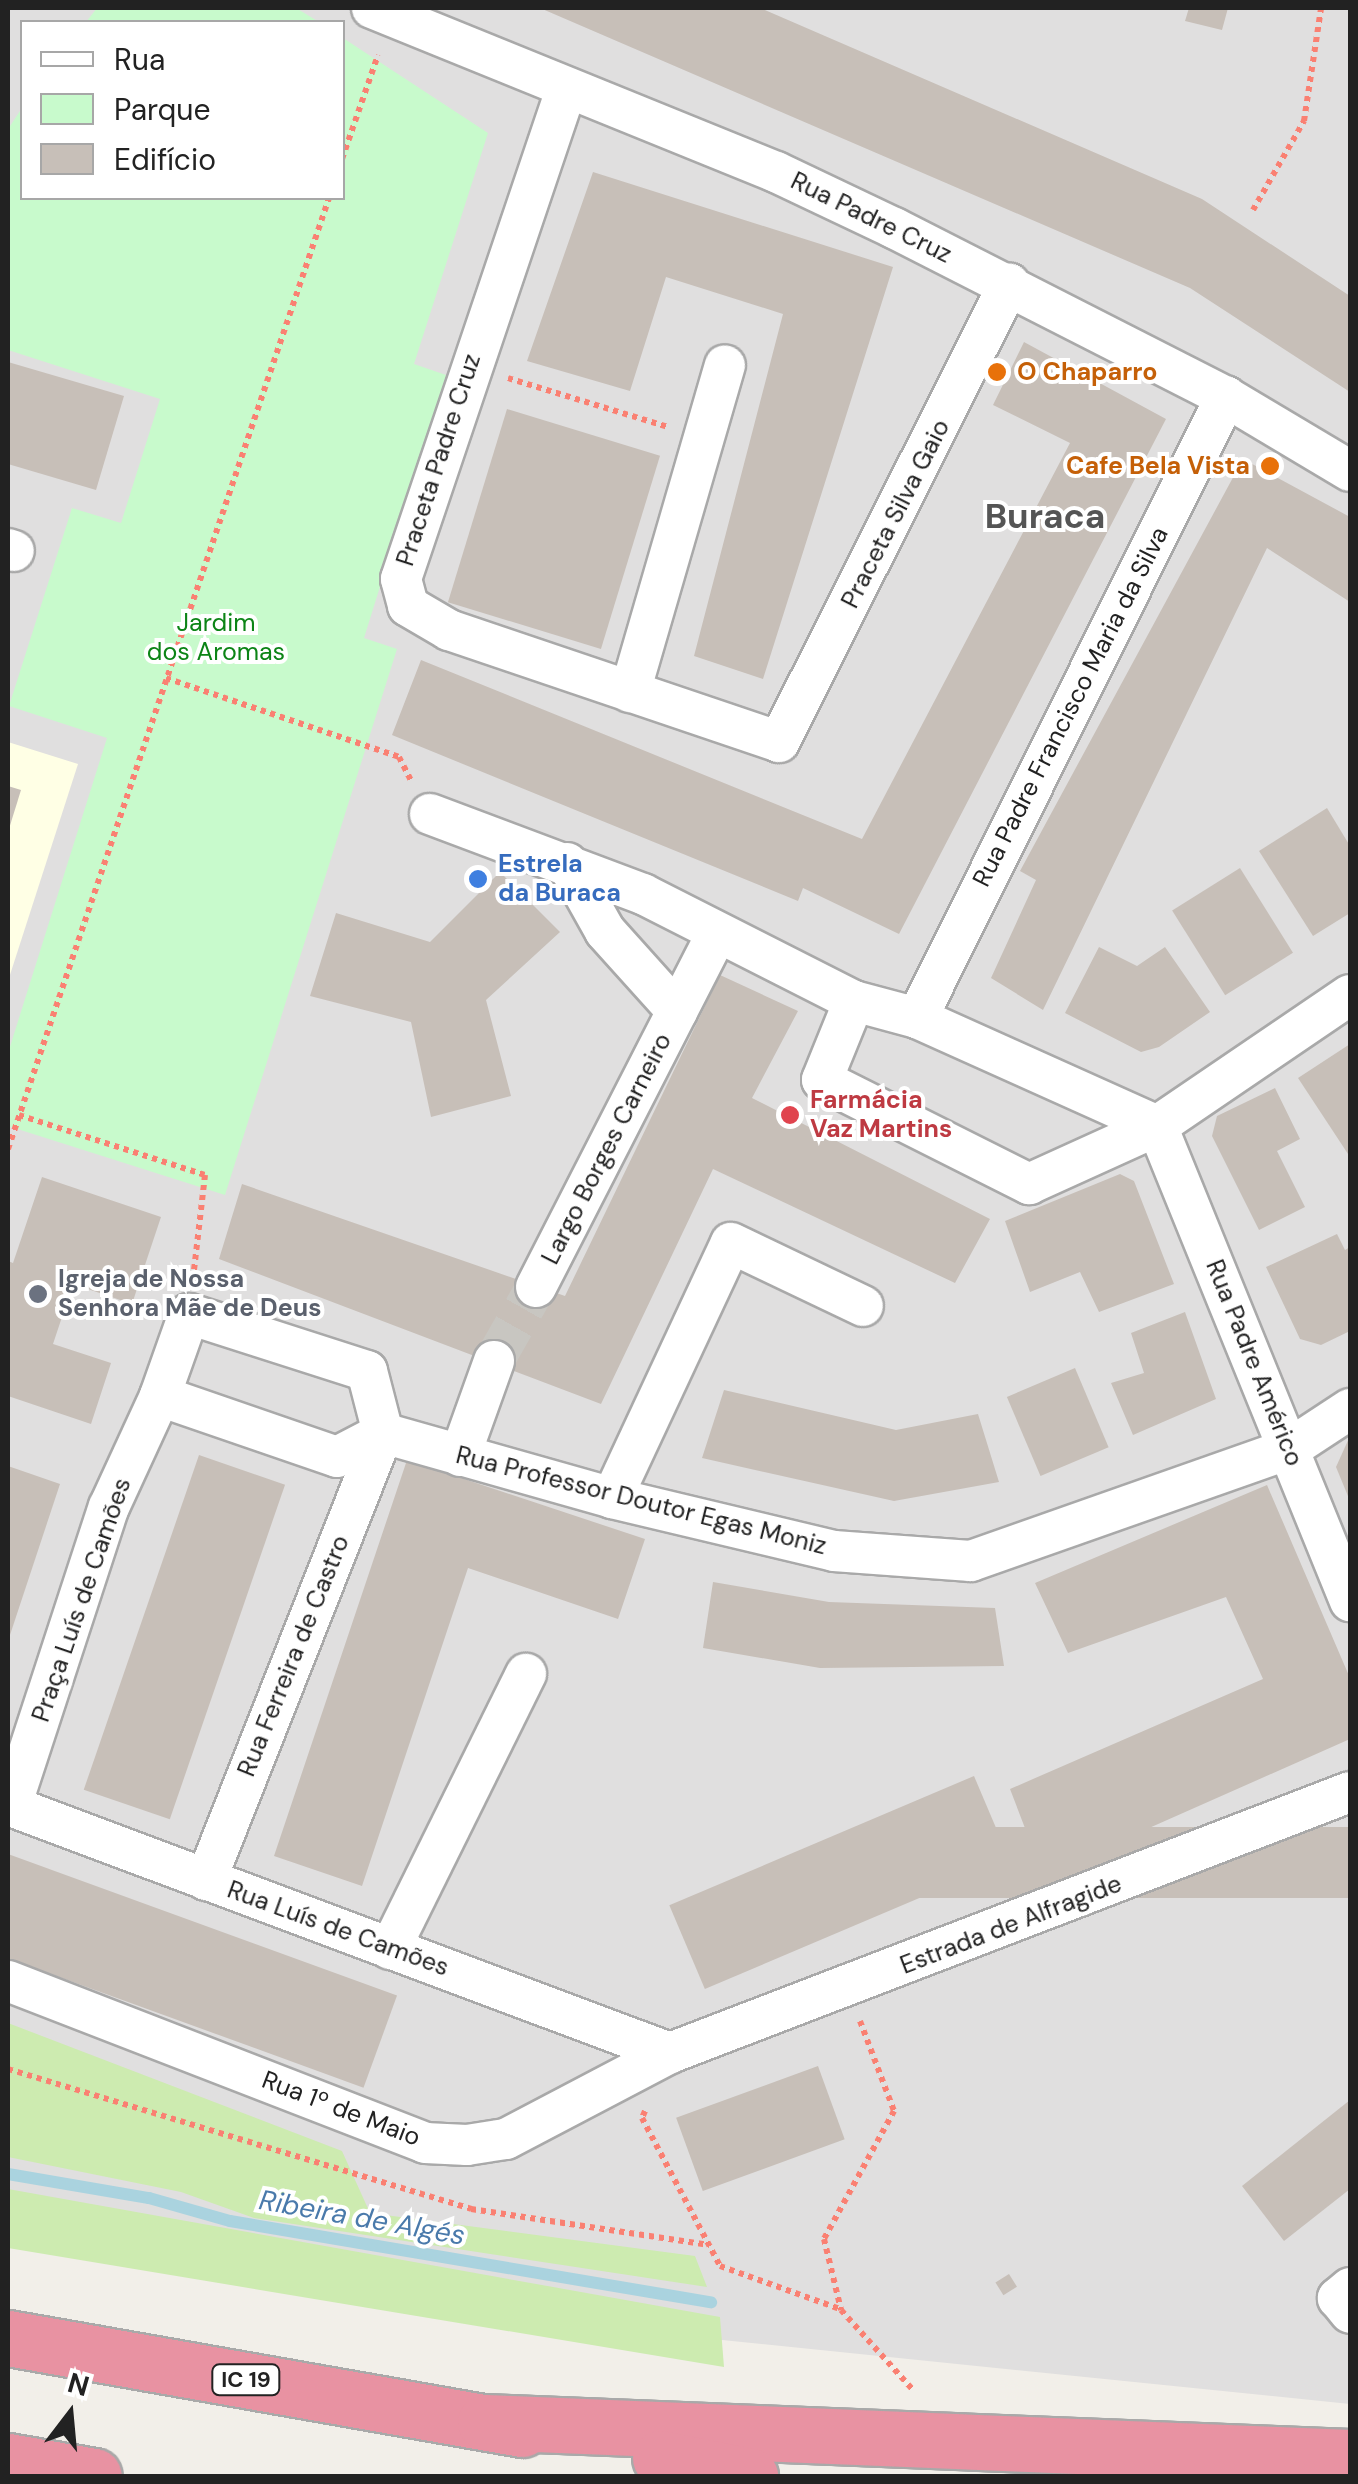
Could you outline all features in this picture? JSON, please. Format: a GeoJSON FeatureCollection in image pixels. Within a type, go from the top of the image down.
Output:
{"type":"FeatureCollection","features":[{"type":"Feature","properties":{"kind":"highway","name":"IC 19"},"geometry":{"type":"LineString","coordinates":[[8,2338],[485,2422],[750,2476]]}},
{"type":"Feature","properties":{"kind":"highway"},"geometry":{"type":"LineString","coordinates":[[485,2422],[1350,2457]]}},
{"type":"Feature","properties":{"kind":"highway"},"geometry":{"type":"LineString","coordinates":[[8,2461],[94,2476]]}},
{"type":"Feature","properties":{"kind":"street","name":"Rua Padre Cruz"},"geometry":{"type":"LineString","coordinates":[[382,12],[566,90],[776,172],[1009,284],[1226,397],[1350,471]]}},
{"type":"Feature","properties":{"kind":"street","name":"Praceta Padre Cruz"},"geometry":{"type":"LineString","coordinates":[[566,90],[468,365],[401,579],[408,606],[449,630],[779,742]]}},
{"type":"Feature","properties":{"kind":"street","name":"Praceta Silva Gaio"},"geometry":{"type":"LineString","coordinates":[[779,742],[1009,284]]}},
{"type":"Feature","properties":{"kind":"street"},"geometry":{"type":"LineString","coordinates":[[630,692],[725,366]]}},
{"type":"Feature","properties":{"kind":"street","name":"Rua Padre Francisco Maria da Silva"},"geometry":{"type":"LineString","coordinates":[[916,1018],[1226,397]]}},
{"type":"Feature","properties":{"kind":"street"},"geometry":{"type":"LineString","coordinates":[[430,814],[567,864],[854,1001],[916,1018],[1158,1126]]}},
{"type":"Feature","properties":{"kind":"street","name":"Largo Borges Carneiro"},"geometry":{"type":"LineString","coordinates":[[567,864],[605,931],[676,1011]]}},
{"type":"Feature","properties":{"kind":"street","name":"Largo Borges Carneiro"},"geometry":{"type":"LineString","coordinates":[[536,1287],[716,933]]}},
{"type":"Feature","properties":{"kind":"street"},"geometry":{"type":"LineString","coordinates":[[854,1001],[822,1080],[1029,1184],[1158,1126],[1350,995]]}},
{"type":"Feature","properties":{"kind":"street","name":"Rua Padre Américo"},"geometry":{"type":"LineString","coordinates":[[1158,1126],[1350,1601]]}},
{"type":"Feature","properties":{"kind":"street"},"geometry":{"type":"LineString","coordinates":[[612,1498],[731,1243],[863,1306]]}},
{"type":"Feature","properties":{"kind":"street"},"geometry":{"type":"LineString","coordinates":[[189,1314],[367,1371],[383,1433],[337,1457],[160,1396],[189,1314]]}},
{"type":"Feature","properties":{"kind":"street"},"geometry":{"type":"LineString","coordinates":[[460,1456],[494,1362]]}},
{"type":"Feature","properties":{"kind":"street","name":"Praça Luís de Camões"},"geometry":{"type":"LineString","coordinates":[[9,1805],[110,1506],[160,1396]]}},
{"type":"Feature","properties":{"kind":"street","name":"Rua Professor Doutor Egas Moniz"},"geometry":{"type":"LineString","coordinates":[[383,1433],[612,1498],[834,1551],[970,1561],[1289,1450],[1350,1409]]}},
{"type":"Feature","properties":{"kind":"street","name":"Rua Ferreira de Castro"},"geometry":{"type":"LineString","coordinates":[[206,1880],[383,1433]]}},
{"type":"Feature","properties":{"kind":"street"},"geometry":{"type":"LineString","coordinates":[[390,1948],[526,1674]]}},
{"type":"Feature","properties":{"kind":"street","name":"Estrada de Alfragide"},"geometry":{"type":"LineString","coordinates":[[670,2053],[847,1989],[1350,1792]]}},
{"type":"Feature","properties":{"kind":"street","name":"Rua Luís de Camões"},"geometry":{"type":"LineString","coordinates":[[9,1805],[670,2053]]}},
{"type":"Feature","properties":{"kind":"street","name":"Rua 1º de Maio"},"geometry":{"type":"LineString","coordinates":[[8,1982],[425,2143],[506,2139],[670,2053]]}},
{"type":"Feature","properties":{"kind":"street"},"geometry":{"type":"LineString","coordinates":[[1350,2288],[1338,2298],[1350,2313]]}},
{"type":"Feature","properties":{"kind":"path"},"geometry":{"type":"LineString","coordinates":[[1253,210],[1304,121],[1321,8]]}},
{"type":"Feature","properties":{"kind":"path"},"geometry":{"type":"LineString","coordinates":[[345,148],[382,12]]}},
{"type":"Feature","properties":{"kind":"path"},"geometry":{"type":"LineString","coordinates":[[8,1149],[329,200]]}},
{"type":"Feature","properties":{"kind":"path"},"geometry":{"type":"LineString","coordinates":[[468,365],[704,438]]}},
{"type":"Feature","properties":{"kind":"path"},"geometry":{"type":"LineString","coordinates":[[166,678],[398,757],[430,814]]}},
{"type":"Feature","properties":{"kind":"path"},"geometry":{"type":"LineString","coordinates":[[19,1116],[205,1175],[189,1314]]}},
{"type":"Feature","properties":{"kind":"path"},"geometry":{"type":"LineString","coordinates":[[841,2310],[824,2239],[894,2111],[847,1989]]}},
{"type":"Feature","properties":{"kind":"path"},"geometry":{"type":"LineString","coordinates":[[670,2053],[642,2118],[720,2266],[841,2310],[917,2394]]}},
{"type":"Feature","properties":{"kind":"path"},"geometry":{"type":"LineString","coordinates":[[8,2069],[471,2209],[709,2245]]}},
{"type":"Feature","properties":{"kind":"shaded area"},"geometry":{"type":"Polygon","coordinates":[[[8,8],[1350,8],[1350,2404],[594,2327],[8,2208],[8,8]]]}},
{"type":"Feature","properties":{"kind":"shaded area"},"geometry":{"type":"Polygon","coordinates":[[[8,742],[78,764],[8,981],[8,742]]]}},
{"type":"Feature","properties":{"kind":"green space"},"geometry":{"type":"Polygon","coordinates":[[[97,8],[296,8],[316,20],[88,20],[97,8]]]}},
{"type":"Feature","properties":{"kind":"green space","name":"Jardim dos Aromas"},"geometry":{"type":"Polygon","coordinates":[[[345,39],[488,133],[414,364],[446,375],[364,638],[397,649],[225,1195],[8,1126],[8,1053],[107,738],[9,706],[72,508],[121,523],[160,399],[8,350],[8,129],[20,111],[20,200],[345,200],[345,39]]]}},
{"type":"Feature","properties":{"kind":"green space"},"geometry":{"type":"Polygon","coordinates":[[[8,2023],[342,2151],[370,2213],[695,2256],[707,2287],[254,2218],[181,2192],[8,2157],[8,2023]]]}},
{"type":"Feature","properties":{"kind":"green space"},"geometry":{"type":"Polygon","coordinates":[[[8,2189],[720,2317],[724,2367],[8,2248],[8,2189]]]}},
{"type":"Feature","properties":{"kind":"building"},"geometry":{"type":"Polygon","coordinates":[[[540,8],[760,8],[1202,199],[1350,296],[1350,392],[1190,288],[540,8]]]}},
{"type":"Feature","properties":{"kind":"building"},"geometry":{"type":"Polygon","coordinates":[[[1189,8],[1228,8],[1222,30],[1185,21],[1189,8]]]}},
{"type":"Feature","properties":{"kind":"building"},"geometry":{"type":"Polygon","coordinates":[[[593,172],[893,267],[763,679],[694,656],[783,314],[666,277],[630,391],[527,361],[593,172]]]}},
{"type":"Feature","properties":{"kind":"building"},"geometry":{"type":"Polygon","coordinates":[[[1024,342],[1166,419],[899,934],[803,888],[798,901],[392,735],[421,660],[862,839],[1070,443],[993,405],[1024,342]]]}},
{"type":"Feature","properties":{"kind":"building"},"geometry":{"type":"Polygon","coordinates":[[[8,362],[124,396],[96,490],[8,464],[8,362]]]}},
{"type":"Feature","properties":{"kind":"building"},"geometry":{"type":"Polygon","coordinates":[[[507,409],[660,456],[601,649],[448,602],[507,409]]]}},
{"type":"Feature","properties":{"kind":"building"},"geometry":{"type":"Polygon","coordinates":[[[1243,459],[1350,517],[1350,602],[1267,548],[1043,1010],[991,978],[1036,880],[1020,871],[1243,459]]]}},
{"type":"Feature","properties":{"kind":"building"},"geometry":{"type":"Polygon","coordinates":[[[8,786],[21,790],[8,832],[8,786]]]}},
{"type":"Feature","properties":{"kind":"building"},"geometry":{"type":"Polygon","coordinates":[[[1327,808],[1350,846],[1350,913],[1313,936],[1259,851],[1327,808]]]}},
{"type":"Feature","properties":{"kind":"building"},"geometry":{"type":"Polygon","coordinates":[[[1240,868],[1293,953],[1225,995],[1172,910],[1240,868]]]}},
{"type":"Feature","properties":{"kind":"building"},"geometry":{"type":"Polygon","coordinates":[[[500,872],[560,932],[486,1000],[511,1096],[431,1117],[411,1022],[310,996],[336,913],[430,942],[500,872]]]}},
{"type":"Feature","properties":{"kind":"building"},"geometry":{"type":"Polygon","coordinates":[[[1099,947],[1137,966],[1165,947],[1210,1012],[1159,1047],[1141,1052],[1065,1013],[1099,947]]]}},
{"type":"Feature","properties":{"kind":"building"},"geometry":{"type":"Polygon","coordinates":[[[720,975],[798,1011],[752,1098],[990,1219],[955,1283],[713,1169],[601,1404],[219,1259],[242,1184],[565,1296],[720,975]]]}},
{"type":"Feature","properties":{"kind":"building"},"geometry":{"type":"Polygon","coordinates":[[[1350,1044],[1350,1157],[1298,1078],[1350,1044]]]}},
{"type":"Feature","properties":{"kind":"building"},"geometry":{"type":"Polygon","coordinates":[[[1275,1088],[1300,1139],[1277,1151],[1305,1207],[1259,1230],[1212,1136],[1217,1116],[1275,1088]]]}},
{"type":"Feature","properties":{"kind":"building"},"geometry":{"type":"Polygon","coordinates":[[[1120,1174],[1134,1181],[1174,1284],[1099,1312],[1080,1272],[1030,1292],[1005,1221],[1120,1174]]]}},
{"type":"Feature","properties":{"kind":"building","name":"Igreja de Nossa Senhora Mãe de Deus"},"geometry":{"type":"Polygon","coordinates":[[[42,1177],[161,1217],[132,1304],[73,1284],[53,1344],[111,1363],[91,1424],[8,1396],[8,1261],[13,1263],[42,1177]]]}},
{"type":"Feature","properties":{"kind":"building"},"geometry":{"type":"Polygon","coordinates":[[[1337,1234],[1345,1250],[1350,1247],[1350,1331],[1321,1345],[1300,1339],[1266,1267],[1337,1234]]]}},
{"type":"Feature","properties":{"kind":"building"},"geometry":{"type":"Polygon","coordinates":[[[1185,1312],[1216,1399],[1133,1435],[1111,1383],[1144,1373],[1131,1333],[1185,1312]]]}},
{"type":"Feature","properties":{"kind":"building"},"geometry":{"type":"Polygon","coordinates":[[[1075,1368],[1109,1447],[1040,1476],[1007,1397],[1075,1368]]]}},
{"type":"Feature","properties":{"kind":"building"},"geometry":{"type":"Polygon","coordinates":[[[724,1390],[896,1430],[978,1414],[999,1482],[894,1501],[702,1458],[724,1390]]]}},
{"type":"Feature","properties":{"kind":"building"},"geometry":{"type":"Polygon","coordinates":[[[1350,1436],[1350,1501],[1336,1467],[1350,1436]]]}},
{"type":"Feature","properties":{"kind":"building"},"geometry":{"type":"Polygon","coordinates":[[[199,1455],[285,1485],[170,1819],[84,1790],[199,1455]]]}},
{"type":"Feature","properties":{"kind":"building"},"geometry":{"type":"Polygon","coordinates":[[[407,1460],[645,1539],[618,1619],[468,1568],[362,1886],[274,1856],[407,1460]]]}},
{"type":"Feature","properties":{"kind":"building"},"geometry":{"type":"Polygon","coordinates":[[[8,1466],[60,1484],[8,1641],[8,1466]]]}},
{"type":"Feature","properties":{"kind":"building"},"geometry":{"type":"Polygon","coordinates":[[[1267,1485],[1350,1678],[1350,1739],[1043,1875],[1010,1789],[1263,1679],[1226,1597],[1068,1653],[1035,1583],[1267,1485]]]}},
{"type":"Feature","properties":{"kind":"building"},"geometry":{"type":"Polygon","coordinates":[[[713,1582],[829,1602],[995,1608],[1004,1666],[820,1668],[703,1648],[713,1582]]]}},
{"type":"Feature","properties":{"kind":"building"},"geometry":{"type":"Polygon","coordinates":[[[974,1776],[1010,1860],[705,1989],[669,1905],[974,1776]]]}},
{"type":"Feature","properties":{"kind":"building"},"geometry":{"type":"Polygon","coordinates":[[[856,1827],[1350,1827],[1350,1898],[856,1898],[856,1827]]]}},
{"type":"Feature","properties":{"kind":"building"},"geometry":{"type":"Polygon","coordinates":[[[8,1854],[397,1996],[364,2088],[8,1958],[8,1854]]]}},
{"type":"Feature","properties":{"kind":"building"},"geometry":{"type":"Polygon","coordinates":[[[818,2066],[845,2139],[703,2191],[676,2118],[818,2066]]]}},
{"type":"Feature","properties":{"kind":"building"},"geometry":{"type":"Polygon","coordinates":[[[1350,2100],[1350,2189],[1284,2241],[1242,2186],[1350,2100]]]}},
{"type":"Feature","properties":{"kind":"building"},"geometry":{"type":"Polygon","coordinates":[[[1009,2274],[1017,2287],[1003,2295],[995,2282],[1009,2274]]]}},
{"type":"Feature","properties":{"kind":"waterway","name":"Ribeira de Algés"},"geometry":{"type":"LineString","coordinates":[[8,2174],[149,2198],[230,2221],[711,2302]]}},
{"type":"Feature","properties":{"kind":"tunnel"},"geometry":{"type":"LineString","coordinates":[[494,1361],[536,1287]]}},
{"type":"Feature","properties":{"kind":"place","name":"O Chaparro"},"geometry":{"type":"Point","coordinates":[997,372]}},
{"type":"Feature","properties":{"kind":"place","name":"Cafe Bela Vista"},"geometry":{"type":"Point","coordinates":[1270,466]}},
{"type":"Feature","properties":{"kind":"place","name":"Estrela da Buraca"},"geometry":{"type":"Point","coordinates":[478,879]}},
{"type":"Feature","properties":{"kind":"place","name":"Farmácia Vaz Martins"},"geometry":{"type":"Point","coordinates":[790,1115]}},
{"type":"Feature","properties":{"kind":"place","name":"Igreja de Nossa Senhora Mãe de Deus"},"geometry":{"type":"Point","coordinates":[38,1294]}},
{"type":"Feature","properties":{"kind":"district","name":"Buraca"},"geometry":{"type":"Point","coordinates":[1045,516]}}]}
